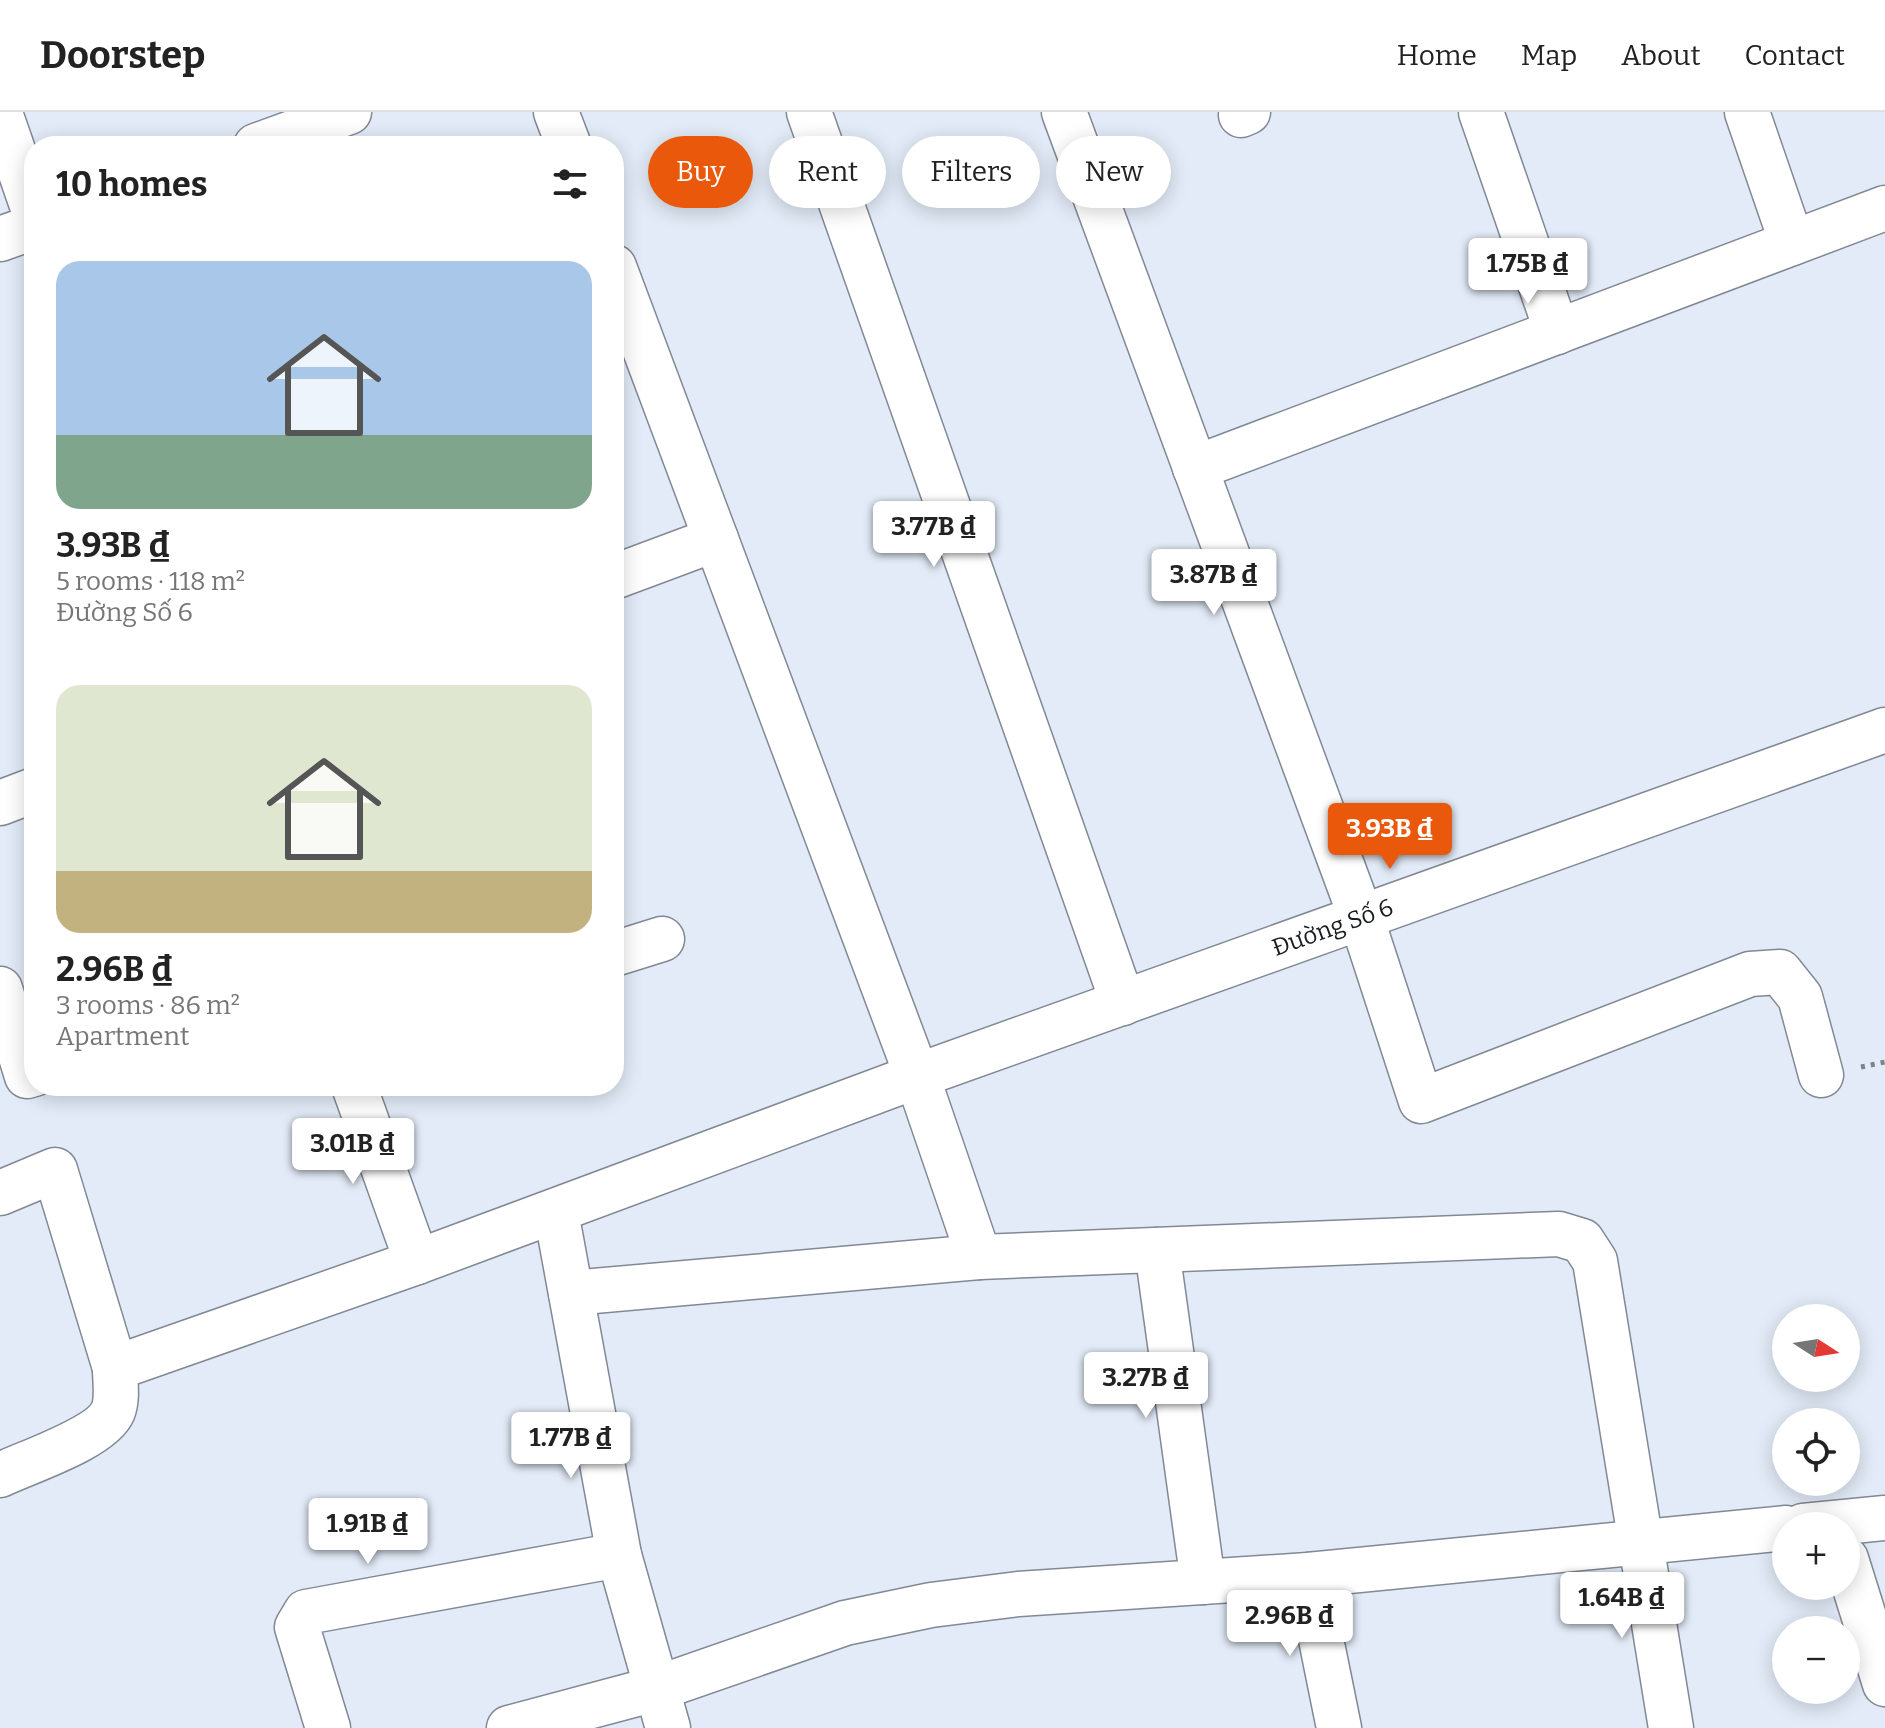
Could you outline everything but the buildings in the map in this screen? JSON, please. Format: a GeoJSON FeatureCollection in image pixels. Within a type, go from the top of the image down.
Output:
{"type":"FeatureCollection","features":[{"type":"Feature","properties":{"kind":"street"},"geometry":{"type":"LineString","coordinates":[[292,136],[349,112]]}},
{"type":"Feature","properties":{"kind":"street"},"geometry":{"type":"LineString","coordinates":[[556,112],[565,136]]}},
{"type":"Feature","properties":{"kind":"street"},"geometry":{"type":"LineString","coordinates":[[809,112],[1123,1003]]}},
{"type":"Feature","properties":{"kind":"street"},"geometry":{"type":"LineString","coordinates":[[1064,112],[1361,917],[1421,1101],[1750,974],[1780,972],[1800,997],[1821,1075]]}},
{"type":"Feature","properties":{"kind":"street"},"geometry":{"type":"LineString","coordinates":[[1481,112],[1557,332]]}},
{"type":"Feature","properties":{"kind":"street"},"geometry":{"type":"LineString","coordinates":[[1747,112],[1792,243]]}},
{"type":"Feature","properties":{"kind":"street"},"geometry":{"type":"LineString","coordinates":[[0,113],[24,182]]}},
{"type":"Feature","properties":{"kind":"street"},"geometry":{"type":"LineString","coordinates":[[1195,468],[1885,208]]}},
{"type":"Feature","properties":{"kind":"street"},"geometry":{"type":"LineString","coordinates":[[0,239],[24,231]]}},
{"type":"Feature","properties":{"kind":"street"},"geometry":{"type":"LineString","coordinates":[[624,294],[917,1076],[979,1257]]}},
{"type":"Feature","properties":{"kind":"street"},"geometry":{"type":"LineString","coordinates":[[624,573],[716,539]]}},
{"type":"Feature","properties":{"kind":"street","name":"Đường Số 6"},"geometry":{"type":"LineString","coordinates":[[115,1368],[556,1212],[917,1076],[1885,730]]}},
{"type":"Feature","properties":{"kind":"street"},"geometry":{"type":"LineString","coordinates":[[0,803],[24,794]]}},
{"type":"Feature","properties":{"kind":"street"},"geometry":{"type":"LineString","coordinates":[[624,951],[662,939]]}},
{"type":"Feature","properties":{"kind":"street"},"geometry":{"type":"LineString","coordinates":[[0,989],[24,1058]]}},
{"type":"Feature","properties":{"kind":"street"},"geometry":{"type":"LineString","coordinates":[[358,1096],[417,1262]]}},
{"type":"Feature","properties":{"kind":"street"},"geometry":{"type":"LineString","coordinates":[[0,1193],[55,1170],[115,1368],[116,1395],[112,1413],[103,1425],[88,1435],[0,1475]]}},
{"type":"Feature","properties":{"kind":"street"},"geometry":{"type":"LineString","coordinates":[[556,1212],[619,1555],[662,1708]]}},
{"type":"Feature","properties":{"kind":"street"},"geometry":{"type":"LineString","coordinates":[[571,1293],[979,1257],[1559,1234],[1582,1241],[1595,1261],[1671,1728]]}},
{"type":"Feature","properties":{"kind":"street"},"geometry":{"type":"LineString","coordinates":[[1157,1250],[1203,1582]]}},
{"type":"Feature","properties":{"kind":"street"},"geometry":{"type":"LineString","coordinates":[[1860,1525],[1885,1518]]}},
{"type":"Feature","properties":{"kind":"street"},"geometry":{"type":"LineString","coordinates":[[509,1728],[662,1708],[845,1623],[931,1605],[1018,1594],[1308,1575],[1772,1529]]}},
{"type":"Feature","properties":{"kind":"street"},"geometry":{"type":"LineString","coordinates":[[328,1728],[297,1627],[306,1612],[619,1555]]}},
{"type":"Feature","properties":{"kind":"street"},"geometry":{"type":"LineString","coordinates":[[1308,1575],[1339,1728]]}},
{"type":"Feature","properties":{"kind":"street"},"geometry":{"type":"LineString","coordinates":[[1854,1600],[1885,1684]]}}]}
